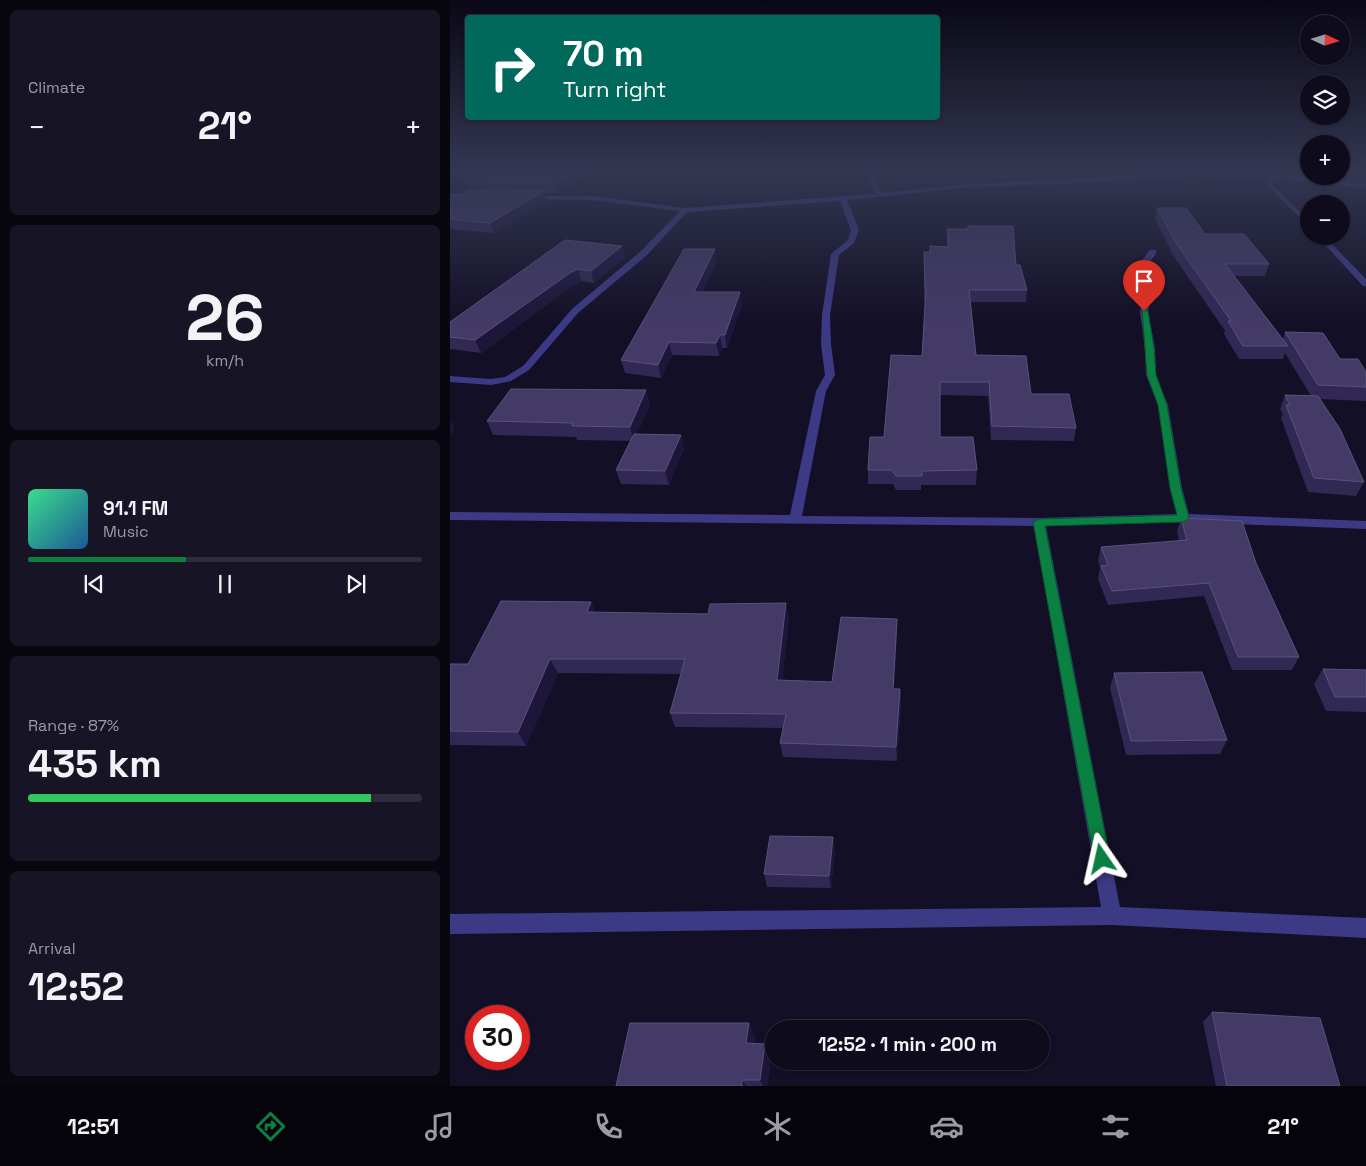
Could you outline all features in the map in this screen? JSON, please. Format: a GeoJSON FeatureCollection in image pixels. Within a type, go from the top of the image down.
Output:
{"type":"FeatureCollection","features":[{"type":"Feature","properties":{"kind":"street"},"geometry":{"type":"LineString","coordinates":[[450,379],[491,382],[508,379],[526,368],[575,311],[644,253],[674,222]]}},
{"type":"Feature","properties":{"kind":"street"},"geometry":{"type":"LineString","coordinates":[[795,520],[821,390],[830,375],[826,344],[826,315],[835,254],[851,241],[856,230],[853,222]]}},
{"type":"Feature","properties":{"kind":"street"},"geometry":{"type":"LineString","coordinates":[[1329,245],[1366,284]]}},
{"type":"Feature","properties":{"kind":"street"},"geometry":{"type":"LineString","coordinates":[[1153,252],[1133,277],[1146,303],[1144,311],[1150,348],[1151,375],[1163,405],[1176,488],[1184,518]]}},
{"type":"Feature","properties":{"kind":"street"},"geometry":{"type":"LineString","coordinates":[[450,516],[1039,522],[1184,518],[1366,526]]}},
{"type":"Feature","properties":{"kind":"street"},"geometry":{"type":"LineString","coordinates":[[1039,522],[1112,916]]}},
{"type":"Feature","properties":{"kind":"street"},"geometry":{"type":"LineString","coordinates":[[450,924],[1112,916],[1366,928]]}},
{"type":"Feature","properties":{"kind":"building"},"geometry":{"type":"Polygon","coordinates":[[[1164,222],[1196,222],[1205,234],[1244,234],[1269,264],[1225,264],[1288,346],[1243,346],[1228,321],[1231,321],[1176,243],[1164,222]]]}},
{"type":"Feature","properties":{"kind":"building"},"geometry":{"type":"Polygon","coordinates":[[[968,226],[1013,226],[1016,265],[1020,265],[1027,290],[969,290],[976,355],[1026,356],[1031,394],[1069,394],[1076,428],[992,426],[989,382],[940,382],[940,437],[973,437],[977,470],[922,471],[922,476],[896,476],[892,470],[868,470],[870,437],[884,437],[891,355],[922,356],[926,288],[924,252],[930,252],[930,246],[949,247],[947,229],[968,229],[968,226]]]}},
{"type":"Feature","properties":{"kind":"building"},"geometry":{"type":"Polygon","coordinates":[[[565,240],[622,246],[591,271],[578,269],[570,273],[475,340],[450,337],[450,322],[565,240]]]}},
{"type":"Feature","properties":{"kind":"building"},"geometry":{"type":"Polygon","coordinates":[[[684,249],[715,249],[694,292],[740,292],[725,335],[720,335],[716,343],[669,342],[658,365],[621,360],[684,249]]]}},
{"type":"Feature","properties":{"kind":"building"},"geometry":{"type":"Polygon","coordinates":[[[1285,332],[1323,333],[1340,359],[1358,359],[1366,372],[1366,387],[1318,385],[1285,332]]]}},
{"type":"Feature","properties":{"kind":"building"},"geometry":{"type":"Polygon","coordinates":[[[511,389],[646,390],[630,427],[572,426],[573,423],[487,421],[511,389]]]}},
{"type":"Feature","properties":{"kind":"building"},"geometry":{"type":"Polygon","coordinates":[[[1285,395],[1318,396],[1340,429],[1364,482],[1314,478],[1286,405],[1290,405],[1285,395]]]}},
{"type":"Feature","properties":{"kind":"building"},"geometry":{"type":"Polygon","coordinates":[[[634,434],[681,435],[665,471],[616,470],[634,434]]]}},
{"type":"Feature","properties":{"kind":"building"},"geometry":{"type":"Polygon","coordinates":[[[1181,518],[1242,521],[1256,563],[1299,657],[1238,657],[1209,583],[1112,591],[1101,566],[1108,565],[1101,547],[1187,540],[1181,518]]]}},
{"type":"Feature","properties":{"kind":"building"},"geometry":{"type":"Polygon","coordinates":[[[501,601],[591,602],[587,612],[708,614],[710,604],[786,603],[777,680],[832,682],[841,617],[897,619],[893,689],[900,689],[896,747],[780,743],[786,714],[670,713],[685,659],[550,659],[518,732],[450,731],[450,664],[468,664],[501,601]]]}},
{"type":"Feature","properties":{"kind":"building"},"geometry":{"type":"Polygon","coordinates":[[[1323,669],[1366,670],[1366,697],[1335,697],[1323,669]]]}},
{"type":"Feature","properties":{"kind":"building"},"geometry":{"type":"Polygon","coordinates":[[[1202,672],[1227,740],[1131,741],[1114,673],[1202,672]]]}},
{"type":"Feature","properties":{"kind":"building"},"geometry":{"type":"Polygon","coordinates":[[[770,836],[833,837],[829,876],[764,874],[770,836]]]}},
{"type":"Feature","properties":{"kind":"building"},"geometry":{"type":"Polygon","coordinates":[[[1212,1012],[1320,1018],[1340,1086],[1227,1086],[1212,1012]]]}},
{"type":"Feature","properties":{"kind":"building"},"geometry":{"type":"Polygon","coordinates":[[[630,1023],[749,1023],[746,1043],[765,1044],[760,1080],[742,1080],[742,1086],[616,1086],[630,1023]]]}},
{"type":"Feature","properties":{"kind":"route"},"geometry":{"type":"LineString","coordinates":[[1102,859],[1039,522],[1184,518],[1176,488],[1163,405],[1151,375],[1150,348],[1144,311]]}}]}
